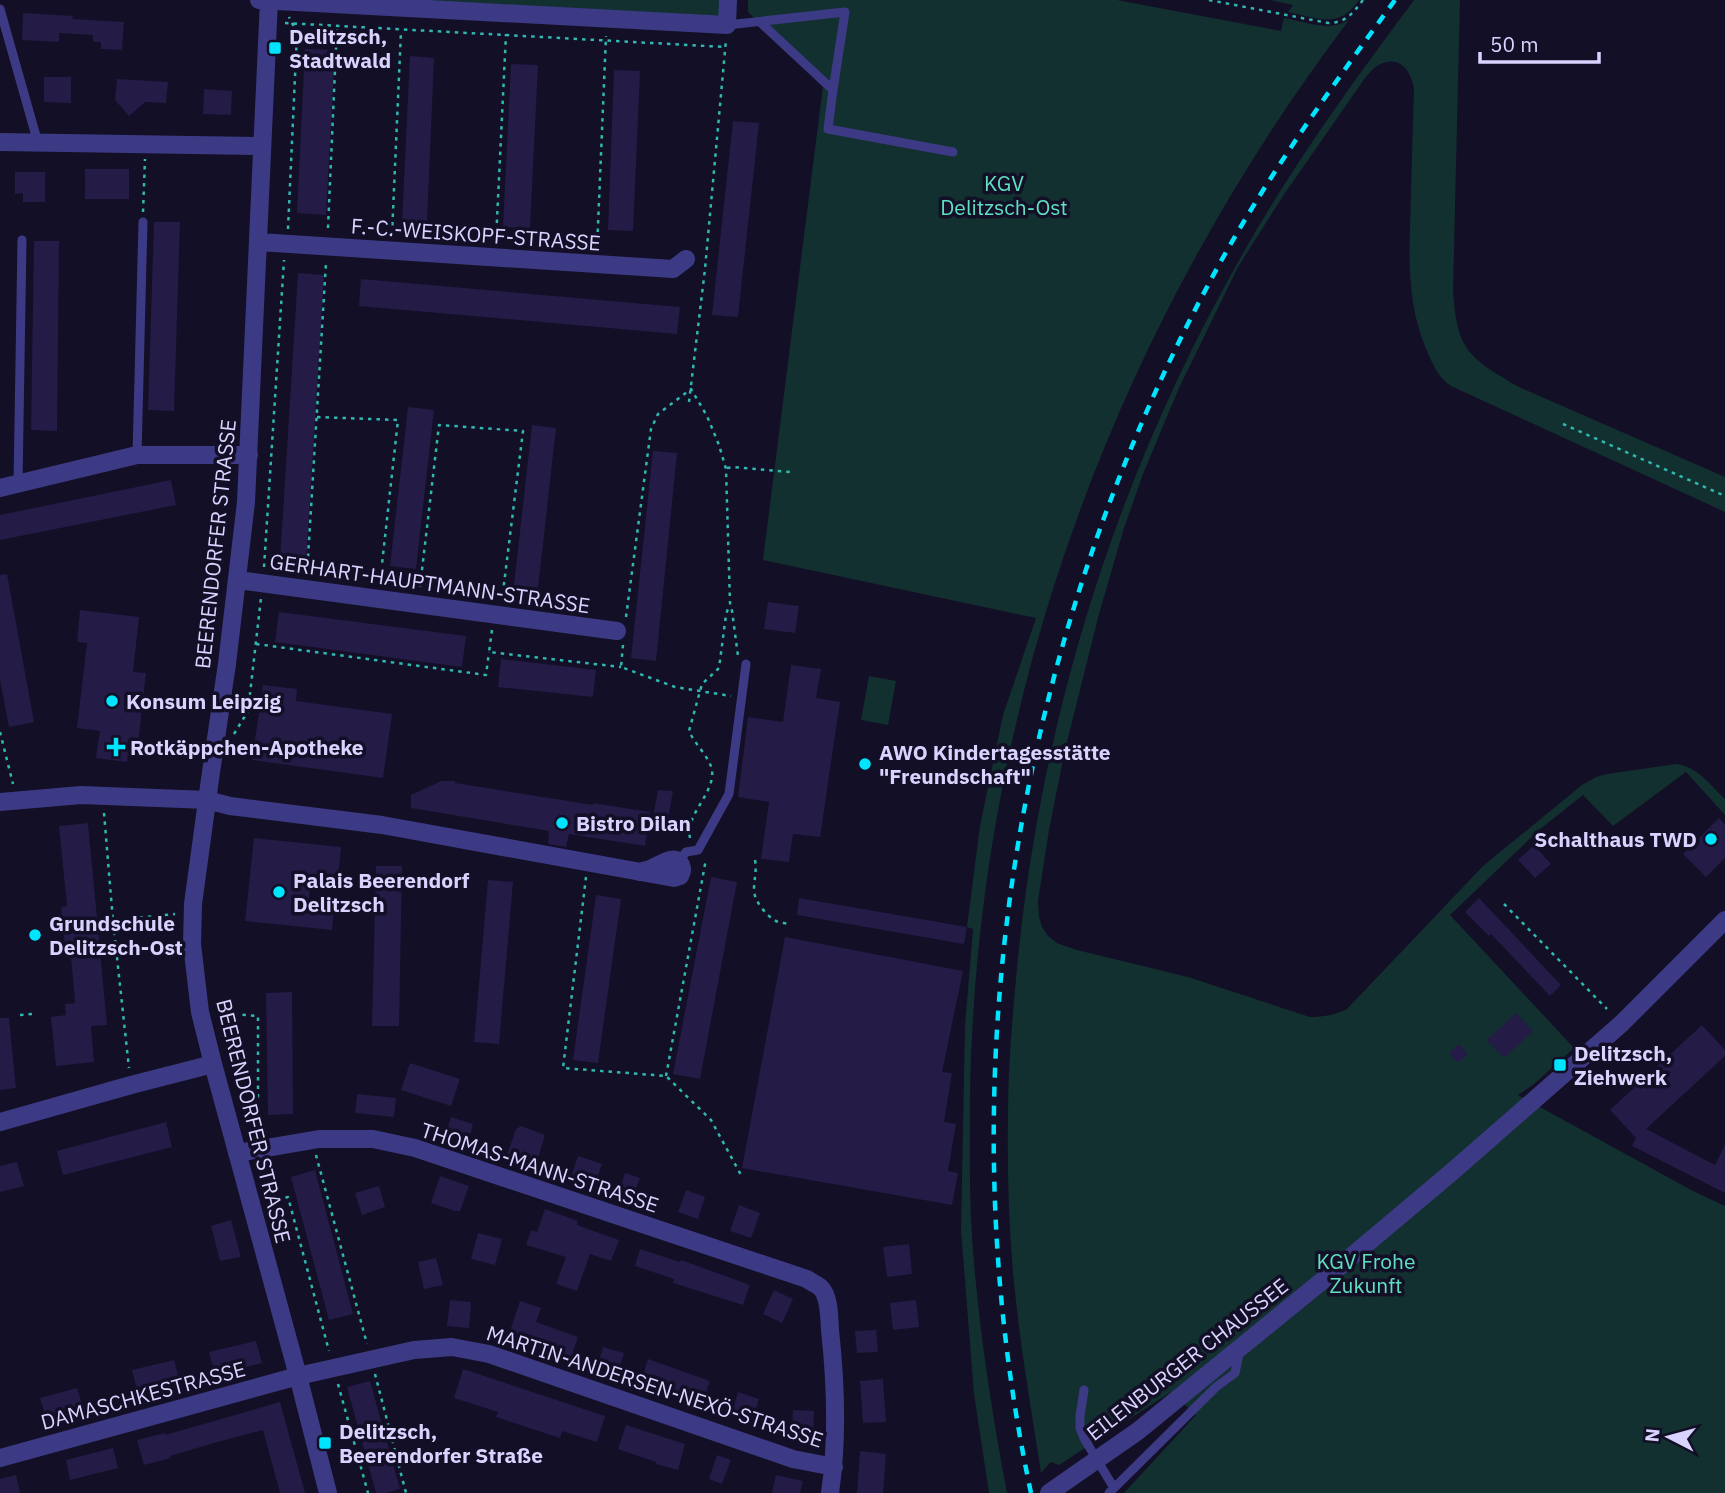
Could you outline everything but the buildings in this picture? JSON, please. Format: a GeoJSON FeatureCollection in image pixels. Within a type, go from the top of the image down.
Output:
{"type":"FeatureCollection","features":[{"type":"Feature","properties":{"kind":"street"},"geometry":{"type":"LineString","coordinates":[[257,0],[727,25],[728,0]]}},
{"type":"Feature","properties":{"kind":"street","name":"BEERENDORFER STRASSE"},"geometry":{"type":"LineString","coordinates":[[269,0],[246,502],[238,580],[192,914],[192,944],[200,1012],[328,1493]]}},
{"type":"Feature","properties":{"kind":"street"},"geometry":{"type":"LineString","coordinates":[[0,142],[262,146]]}},
{"type":"Feature","properties":{"kind":"street","name":"F.-C.-WEISKOPF-STRASSE"},"geometry":{"type":"LineString","coordinates":[[259,242],[673,268],[686,259]]}},
{"type":"Feature","properties":{"kind":"street"},"geometry":{"type":"LineString","coordinates":[[0,488],[137,455],[249,455]]}},
{"type":"Feature","properties":{"kind":"street","name":"GERHART-HAUPTMANN-STRASSE"},"geometry":{"type":"LineString","coordinates":[[238,580],[500,615],[620,637]]}},
{"type":"Feature","properties":{"kind":"street"},"geometry":{"type":"LineString","coordinates":[[8,801],[80,794],[207,800],[230,806],[382,825],[639,872],[667,860],[679,861]]}},
{"type":"Feature","properties":{"kind":"street","name":"EILENBURGER CHAUSSEE"},"geometry":{"type":"LineString","coordinates":[[1049,1493],[1138,1431],[1453,1171],[1621,1024],[1725,920]]}},
{"type":"Feature","properties":{"kind":"street"},"geometry":{"type":"LineString","coordinates":[[0,1122],[213,1064]]}},
{"type":"Feature","properties":{"kind":"street","name":"THOMAS-MANN-STRASSE"},"geometry":{"type":"LineString","coordinates":[[237,1153],[312,1140],[373,1139],[415,1149],[807,1279],[821,1288],[828,1309],[834,1370],[834,1467]]}},
{"type":"Feature","properties":{"kind":"street","name":"MARTIN-ANDERSEN-NEXÖ-STRASSE"},"geometry":{"type":"LineString","coordinates":[[298,1376],[414,1350],[452,1347],[489,1354],[793,1459],[834,1467]]}},
{"type":"Feature","properties":{"kind":"street","name":"DAMASCHKESTRASSE"},"geometry":{"type":"LineString","coordinates":[[0,1458],[298,1376]]}},
{"type":"Feature","properties":{"kind":"street"},"geometry":{"type":"LineString","coordinates":[[830,1493],[834,1467]]}},
{"type":"Feature","properties":{"kind":"lane"},"geometry":{"type":"LineString","coordinates":[[0,9],[38,143]]}},
{"type":"Feature","properties":{"kind":"lane"},"geometry":{"type":"LineString","coordinates":[[727,25],[845,12],[828,129],[953,152]]}},
{"type":"Feature","properties":{"kind":"lane"},"geometry":{"type":"LineString","coordinates":[[760,22],[833,90]]}},
{"type":"Feature","properties":{"kind":"lane"},"geometry":{"type":"LineString","coordinates":[[137,455],[143,222]]}},
{"type":"Feature","properties":{"kind":"lane"},"geometry":{"type":"LineString","coordinates":[[18,484],[22,240]]}},
{"type":"Feature","properties":{"kind":"lane"},"geometry":{"type":"LineString","coordinates":[[679,861],[686,852],[702,851],[729,794],[746,664]]}},
{"type":"Feature","properties":{"kind":"lane"},"geometry":{"type":"LineString","coordinates":[[1084,1390],[1080,1428],[1112,1491],[1216,1387],[1235,1373],[1241,1348]]}},
{"type":"Feature","properties":{"kind":"path"},"geometry":{"type":"LineString","coordinates":[[1209,0],[1336,23],[1345,20],[1363,0]]}},
{"type":"Feature","properties":{"kind":"path"},"geometry":{"type":"LineString","coordinates":[[233,734],[248,711],[263,584],[288,226],[297,33],[288,14],[288,1]]}},
{"type":"Feature","properties":{"kind":"path"},"geometry":{"type":"LineString","coordinates":[[495,257],[506,35],[510,13]]}},
{"type":"Feature","properties":{"kind":"path"},"geometry":{"type":"LineString","coordinates":[[596,264],[606,18]]}},
{"type":"Feature","properties":{"kind":"path"},"geometry":{"type":"LineString","coordinates":[[268,22],[725,47]]}},
{"type":"Feature","properties":{"kind":"path"},"geometry":{"type":"LineString","coordinates":[[306,589],[327,247],[337,25]]}},
{"type":"Feature","properties":{"kind":"path"},"geometry":{"type":"LineString","coordinates":[[690,402],[727,25]]}},
{"type":"Feature","properties":{"kind":"path"},"geometry":{"type":"LineString","coordinates":[[391,251],[401,29]]}},
{"type":"Feature","properties":{"kind":"path"},"geometry":{"type":"LineString","coordinates":[[143,222],[145,145]]}},
{"type":"Feature","properties":{"kind":"path"},"geometry":{"type":"LineString","coordinates":[[691,389],[707,416],[726,469],[730,603],[738,657],[746,664]]}},
{"type":"Feature","properties":{"kind":"path"},"geometry":{"type":"LineString","coordinates":[[621,667],[620,637],[625,621],[651,429],[658,414],[691,389]]}},
{"type":"Feature","properties":{"kind":"path"},"geometry":{"type":"LineString","coordinates":[[317,417],[398,420],[378,599]]}},
{"type":"Feature","properties":{"kind":"path"},"geometry":{"type":"LineString","coordinates":[[1563,424],[1725,496]]}},
{"type":"Feature","properties":{"kind":"path"},"geometry":{"type":"LineString","coordinates":[[256,644],[486,675],[493,620],[500,615],[523,431],[439,425],[417,604]]}},
{"type":"Feature","properties":{"kind":"path"},"geometry":{"type":"LineString","coordinates":[[726,469],[733,467],[790,472]]}},
{"type":"Feature","properties":{"kind":"path"},"geometry":{"type":"LineString","coordinates":[[666,1076],[702,851],[688,837],[689,826],[707,791],[712,771],[689,731],[702,684],[719,668],[730,603]]}},
{"type":"Feature","properties":{"kind":"path"},"geometry":{"type":"LineString","coordinates":[[489,652],[621,667],[675,687],[741,698]]}},
{"type":"Feature","properties":{"kind":"path"},"geometry":{"type":"LineString","coordinates":[[0,733],[8,801]]}},
{"type":"Feature","properties":{"kind":"path"},"geometry":{"type":"LineString","coordinates":[[102,795],[131,1085]]}},
{"type":"Feature","properties":{"kind":"path"},"geometry":{"type":"LineString","coordinates":[[755,860],[755,897],[767,914],[778,922],[789,924]]}},
{"type":"Feature","properties":{"kind":"path"},"geometry":{"type":"LineString","coordinates":[[588,863],[563,1068],[666,1076],[711,1120],[741,1175]]}},
{"type":"Feature","properties":{"kind":"path"},"geometry":{"type":"LineString","coordinates":[[1504,904],[1607,1009]]}},
{"type":"Feature","properties":{"kind":"path"},"geometry":{"type":"LineString","coordinates":[[97,922],[192,914]]}},
{"type":"Feature","properties":{"kind":"path"},"geometry":{"type":"LineString","coordinates":[[200,1012],[258,1016],[258,1150]]}},
{"type":"Feature","properties":{"kind":"path"},"geometry":{"type":"LineString","coordinates":[[20,1015],[32,1014]]}},
{"type":"Feature","properties":{"kind":"path"},"geometry":{"type":"LineString","coordinates":[[312,1140],[406,1493]]}},
{"type":"Feature","properties":{"kind":"path"},"geometry":{"type":"LineString","coordinates":[[252,1207],[288,1197],[368,1493]]}},
{"type":"Feature","properties":{"kind":"green space"},"geometry":{"type":"Polygon","coordinates":[[[269,0],[728,0],[727,25],[269,0]]]}},
{"type":"Feature","properties":{"kind":"green space","name":"KGV Delitzsch-Ost"},"geometry":{"type":"Polygon","coordinates":[[[748,0],[1117,0],[1281,31],[1284,18],[1325,26],[1349,20],[1265,139],[1191,264],[1127,394],[1074,528],[1031,666],[999,807],[978,950],[970,1096],[972,1237],[986,1365],[1007,1493],[989,1493],[974,1394],[961,1230],[965,1026],[973,929],[967,927],[980,826],[1003,715],[1036,618],[763,560],[823,86],[748,12],[748,0]]]}},
{"type":"Feature","properties":{"kind":"green space"},"geometry":{"type":"Polygon","coordinates":[[[1270,0],[1359,0],[1343,15],[1327,20],[1288,12],[1293,5],[1270,0]]]}},
{"type":"Feature","properties":{"kind":"green space","name":"KGV Frohe Zukunft"},"geometry":{"type":"Polygon","coordinates":[[[1414,0],[1460,0],[1453,290],[1458,327],[1468,350],[1488,368],[1519,387],[1725,477],[1725,512],[1451,386],[1439,375],[1420,331],[1410,272],[1414,88],[1405,67],[1390,61],[1378,65],[1365,78],[1283,196],[1238,267],[1179,388],[1143,474],[1099,614],[1065,750],[1049,830],[1038,901],[1039,917],[1048,936],[1057,943],[1077,950],[1188,977],[1310,1017],[1329,1015],[1347,1009],[1483,866],[1582,785],[1607,774],[1676,764],[1690,768],[1703,777],[1725,799],[1725,815],[1686,772],[1613,826],[1583,795],[1539,830],[1450,915],[1574,1048],[1518,1095],[1725,1206],[1725,1493],[1124,1493],[1196,1415],[1171,1392],[1059,1465],[1051,1462],[1041,1473],[1022,1351],[1012,1261],[1008,1187],[1008,1096],[1010,1046],[1027,884],[1043,789],[1064,696],[1090,605],[1121,515],[1156,426],[1197,340],[1281,189],[1414,0]]]}},
{"type":"Feature","properties":{"kind":"green space"},"geometry":{"type":"Polygon","coordinates":[[[869,676],[896,681],[888,725],[861,720],[869,676]]]}},
{"type":"Feature","properties":{"kind":"railway"},"geometry":{"type":"LineString","coordinates":[[1031,1493],[1006,1339],[994,1184],[997,1029],[1013,875],[1043,722],[1085,573],[1140,427],[1207,287],[1272,176],[1395,0]]}},
{"type":"Feature","properties":{"kind":"place","name":"Delitzsch, Stadtwald"},"geometry":{"type":"Point","coordinates":[275,48]}},
{"type":"Feature","properties":{"kind":"place","name":"Konsum Leipzig"},"geometry":{"type":"Point","coordinates":[112,701]}},
{"type":"Feature","properties":{"kind":"place","name":"Rotkäppchen-Apotheke"},"geometry":{"type":"Point","coordinates":[116,747]}},
{"type":"Feature","properties":{"kind":"place","name":"AWO Kindertagesstätte \"Freundschaft\""},"geometry":{"type":"Point","coordinates":[865,764]}},
{"type":"Feature","properties":{"kind":"place","name":"Bistro Dilan"},"geometry":{"type":"Point","coordinates":[562,823]}},
{"type":"Feature","properties":{"kind":"place","name":"Schalthaus TWD"},"geometry":{"type":"Point","coordinates":[1711,839]}},
{"type":"Feature","properties":{"kind":"place","name":"Palais Beerendorf Delitzsch"},"geometry":{"type":"Point","coordinates":[279,892]}},
{"type":"Feature","properties":{"kind":"place","name":"Grundschule Delitzsch-Ost"},"geometry":{"type":"Point","coordinates":[35,935]}},
{"type":"Feature","properties":{"kind":"place","name":"Delitzsch, Ziehwerk"},"geometry":{"type":"Point","coordinates":[1560,1065]}},
{"type":"Feature","properties":{"kind":"place","name":"Delitzsch, Beerendorfer Straße"},"geometry":{"type":"Point","coordinates":[325,1443]}}]}
